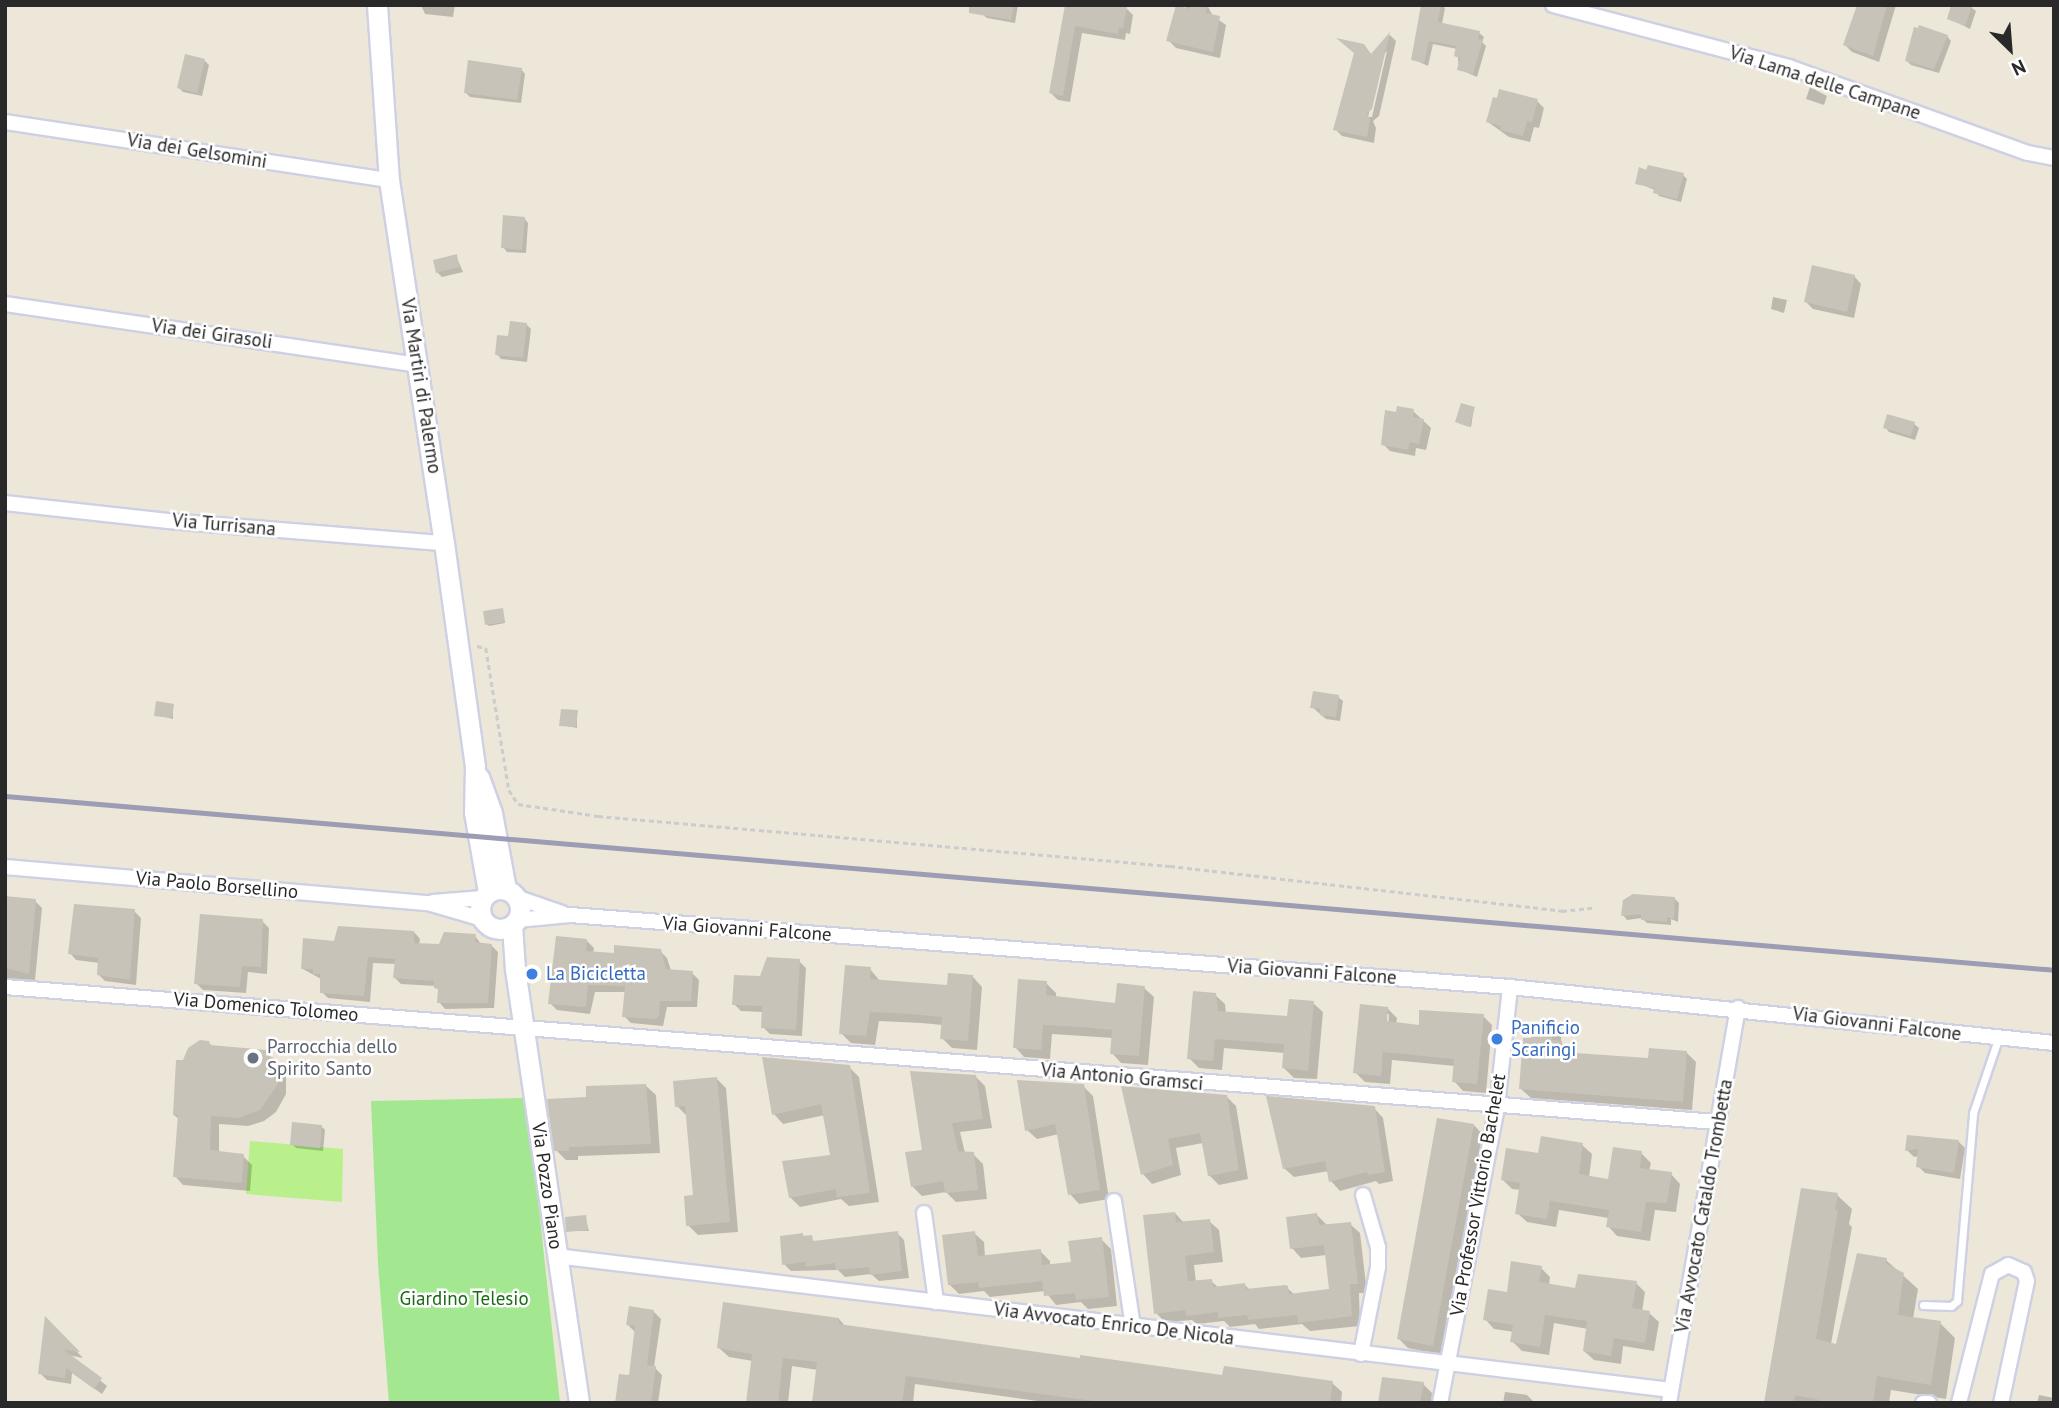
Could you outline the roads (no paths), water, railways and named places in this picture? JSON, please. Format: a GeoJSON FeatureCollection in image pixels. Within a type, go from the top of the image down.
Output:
{"type":"FeatureCollection","features":[{"type":"Feature","properties":{"kind":"street","name":"Via Martiri di Palermo"},"geometry":{"type":"LineString","coordinates":[[377,5],[389,180],[475,766]]}},
{"type":"Feature","properties":{"kind":"street","name":"Via Lama delle Campane"},"geometry":{"type":"LineString","coordinates":[[1553,5],[1790,67],[2028,153],[2054,158]]}},
{"type":"Feature","properties":{"kind":"street","name":"Via dei Gelsomini"},"geometry":{"type":"LineString","coordinates":[[5,122],[389,180]]}},
{"type":"Feature","properties":{"kind":"street","name":"Via dei Girasoli"},"geometry":{"type":"LineString","coordinates":[[5,304],[418,365]]}},
{"type":"Feature","properties":{"kind":"street","name":"Via Turrisana"},"geometry":{"type":"LineString","coordinates":[[5,503],[167,521],[444,543]]}},
{"type":"Feature","properties":{"kind":"street","name":"Via Pozzo Piano"},"geometry":{"type":"LineString","coordinates":[[475,766],[492,813],[498,894],[520,910],[502,923]]}},
{"type":"Feature","properties":{"kind":"street","name":"Via Paolo Borsellino"},"geometry":{"type":"LineString","coordinates":[[5,867],[428,902],[502,923]]}},
{"type":"Feature","properties":{"kind":"street","name":"Via Pozzo Piano"},"geometry":{"type":"LineString","coordinates":[[498,894],[479,908],[502,923],[515,969],[579,1403]]}},
{"type":"Feature","properties":{"kind":"street","name":"Via Paolo Borsellino"},"geometry":{"type":"LineString","coordinates":[[428,902],[498,894]]}},
{"type":"Feature","properties":{"kind":"street","name":"Via Giovanni Falcone"},"geometry":{"type":"LineString","coordinates":[[498,894],[570,915]]}},
{"type":"Feature","properties":{"kind":"street","name":"Via Giovanni Falcone"},"geometry":{"type":"LineString","coordinates":[[502,923],[570,915],[1510,986],[2054,1043]]}},
{"type":"Feature","properties":{"kind":"street","name":"Via Professor Vittorio Bachelet"},"geometry":{"type":"LineString","coordinates":[[1440,1403],[1497,1107],[1510,986]]}},
{"type":"Feature","properties":{"kind":"street","name":"Via Domenico Tolomeo"},"geometry":{"type":"LineString","coordinates":[[5,988],[290,1008],[526,1031]]}},
{"type":"Feature","properties":{"kind":"street","name":"Via Avvocato Cataldo Trombetta"},"geometry":{"type":"LineString","coordinates":[[1670,1397],[1738,1008]]}},
{"type":"Feature","properties":{"kind":"street","name":"Via Antonio Gramsci"},"geometry":{"type":"LineString","coordinates":[[526,1031],[1718,1122]]}},
{"type":"Feature","properties":{"kind":"street"},"geometry":{"type":"LineString","coordinates":[[1361,1353],[1378,1267],[1378,1247],[1363,1195]]}},
{"type":"Feature","properties":{"kind":"street"},"geometry":{"type":"LineString","coordinates":[[1114,1201],[1133,1326]]}},
{"type":"Feature","properties":{"kind":"street"},"geometry":{"type":"LineString","coordinates":[[924,1213],[936,1302]]}},
{"type":"Feature","properties":{"kind":"street","name":"Via Avvocato Enrico De Nicola"},"geometry":{"type":"LineString","coordinates":[[556,1256],[1361,1353],[1670,1397]]}},
{"type":"Feature","properties":{"kind":"street"},"geometry":{"type":"LineString","coordinates":[[1959,1403],[1992,1274],[2003,1266],[2016,1266],[2024,1272],[2027,1290],[2001,1403]]}},
{"type":"Feature","properties":{"kind":"street"},"geometry":{"type":"LineString","coordinates":[[1923,1403],[1929,1403]]}},
{"type":"Feature","properties":{"kind":"lane"},"geometry":{"type":"LineString","coordinates":[[1923,1305],[1951,1306],[1958,1301],[1973,1113],[1998,1038]]}},
{"type":"Feature","properties":{"kind":"railway"},"geometry":{"type":"LineString","coordinates":[[5,796],[2054,970]]}},
{"type":"Feature","properties":{"kind":"place","name":"La Bicicletta"},"geometry":{"type":"Point","coordinates":[532,974]}},
{"type":"Feature","properties":{"kind":"place","name":"Panificio Scaringi"},"geometry":{"type":"Point","coordinates":[1497,1039]}},
{"type":"Feature","properties":{"kind":"place","name":"Parrocchia dello Spirito Santo"},"geometry":{"type":"Point","coordinates":[253,1058]}},
{"type":"Feature","properties":{"kind":"park label","name":"Giardino Telesio"},"geometry":{"type":"Point","coordinates":[464,1299]}}]}
